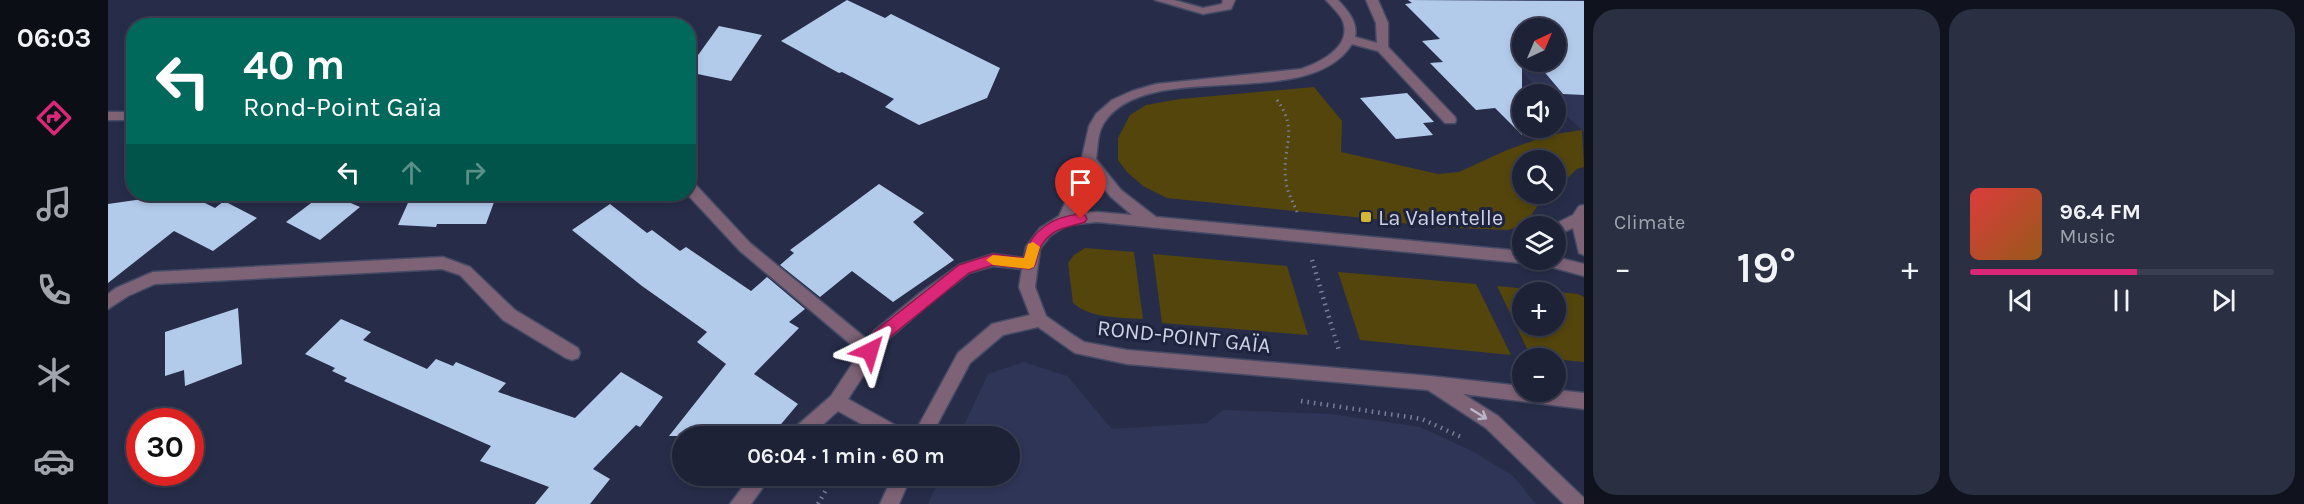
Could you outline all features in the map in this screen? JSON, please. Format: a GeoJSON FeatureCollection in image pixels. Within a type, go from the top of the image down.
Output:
{"type":"FeatureCollection","features":[{"type":"Feature","properties":{"kind":"street"},"geometry":{"type":"LineString","coordinates":[[1161,0],[1203,11],[1227,7],[1229,0]]}},
{"type":"Feature","properties":{"kind":"street"},"geometry":{"type":"LineString","coordinates":[[1064,220],[1089,160],[1092,133],[1103,116],[1116,103],[1132,93],[1156,88],[1303,73],[1324,66],[1339,54],[1348,39],[1349,23],[1332,0]]}},
{"type":"Feature","properties":{"kind":"street"},"geometry":{"type":"LineString","coordinates":[[1372,0],[1382,16],[1384,36],[1382,48]]}},
{"type":"Feature","properties":{"kind":"street"},"geometry":{"type":"LineString","coordinates":[[1348,39],[1382,48],[1450,120]]}},
{"type":"Feature","properties":{"kind":"street"},"geometry":{"type":"LineString","coordinates":[[108,116],[126,116]]}},
{"type":"Feature","properties":{"kind":"street"},"geometry":{"type":"LineString","coordinates":[[1089,160],[1106,184],[1130,208],[1156,223]]}},
{"type":"Feature","properties":{"kind":"street"},"geometry":{"type":"LineString","coordinates":[[696,195],[745,247],[870,351]]}},
{"type":"Feature","properties":{"kind":"street"},"geometry":{"type":"LineString","coordinates":[[1566,225],[1581,215],[1584,249]]}},
{"type":"Feature","properties":{"kind":"street"},"geometry":{"type":"LineString","coordinates":[[927,426],[964,358],[998,329],[1040,320],[1027,287],[1033,247],[1046,232],[1064,220],[1097,217],[1512,256]]}},
{"type":"Feature","properties":{"kind":"street"},"geometry":{"type":"LineString","coordinates":[[1500,255],[1512,250]]}},
{"type":"Feature","properties":{"kind":"street"},"geometry":{"type":"LineString","coordinates":[[809,426],[837,401],[880,336],[964,269],[993,260],[1029,264]]}},
{"type":"Feature","properties":{"kind":"street"},"geometry":{"type":"LineString","coordinates":[[108,303],[122,292],[153,278],[443,263],[465,271],[509,315],[572,353]]}},
{"type":"Feature","properties":{"kind":"street"},"geometry":{"type":"LineString","coordinates":[[1566,265],[1584,270]]}},
{"type":"Feature","properties":{"kind":"street","name":"ROND-POINT GAÏA"},"geometry":{"type":"LineString","coordinates":[[1040,320],[1081,348],[1127,357],[1430,383],[1584,401]]}},
{"type":"Feature","properties":{"kind":"street"},"geometry":{"type":"LineString","coordinates":[[1430,383],[1492,422],[1576,504]]}},
{"type":"Feature","properties":{"kind":"street"},"geometry":{"type":"LineString","coordinates":[[837,401],[881,426]]}},
{"type":"Feature","properties":{"kind":"street"},"geometry":{"type":"LineString","coordinates":[[739,504],[754,486]]}},
{"type":"Feature","properties":{"kind":"street"},"geometry":{"type":"LineString","coordinates":[[889,504],[897,486]]}},
{"type":"Feature","properties":{"kind":"path"},"geometry":{"type":"LineString","coordinates":[[1256,78],[1287,110],[1290,142],[1286,179],[1299,219]]}},
{"type":"Feature","properties":{"kind":"path"},"geometry":{"type":"LineString","coordinates":[[1309,251],[1335,340]]}},
{"type":"Feature","properties":{"kind":"path"},"geometry":{"type":"LineString","coordinates":[[1301,401],[1422,419],[1469,441]]}},
{"type":"Feature","properties":{"kind":"path"},"geometry":{"type":"LineString","coordinates":[[818,504],[828,486]]}},
{"type":"Feature","properties":{"kind":"shaded area"},"geometry":{"type":"Polygon","coordinates":[[[1466,0],[1584,0],[1584,132],[1566,115],[1566,84],[1532,84],[1523,72],[1566,72],[1566,18],[1512,18],[1512,58],[1466,0]]]}},
{"type":"Feature","properties":{"kind":"shaded area"},"geometry":{"type":"Polygon","coordinates":[[[1314,87],[1342,121],[1341,152],[1438,174],[1459,172],[1507,150],[1541,138],[1566,138],[1566,132],[1582,130],[1584,167],[1577,169],[1566,179],[1566,150],[1512,150],[1512,204],[1539,204],[1531,216],[1512,216],[1512,229],[1509,230],[1429,227],[1374,219],[1167,198],[1143,186],[1127,172],[1118,160],[1118,138],[1130,115],[1146,105],[1180,99],[1314,87]]]}},
{"type":"Feature","properties":{"kind":"shaded area"},"geometry":{"type":"Polygon","coordinates":[[[1085,248],[1134,252],[1143,319],[1097,315],[1073,303],[1068,263],[1074,255],[1085,248]]]}},
{"type":"Feature","properties":{"kind":"shaded area"},"geometry":{"type":"Polygon","coordinates":[[[1153,254],[1287,266],[1308,335],[1162,323],[1153,254]]]}},
{"type":"Feature","properties":{"kind":"shaded area"},"geometry":{"type":"Polygon","coordinates":[[[1338,272],[1476,284],[1511,355],[1360,340],[1338,272]]]}},
{"type":"Feature","properties":{"kind":"shaded area"},"geometry":{"type":"Polygon","coordinates":[[[1497,286],[1512,287],[1512,317],[1497,286]]]}},
{"type":"Feature","properties":{"kind":"shaded area"},"geometry":{"type":"Polygon","coordinates":[[[1566,293],[1584,297],[1584,362],[1566,360],[1566,348],[1527,348],[1521,336],[1566,336],[1566,293]]]}},
{"type":"Feature","properties":{"kind":"shaded area"},"geometry":{"type":"Polygon","coordinates":[[[1024,362],[1067,376],[1112,429],[1207,423],[1223,410],[1331,414],[1420,427],[1474,452],[1513,476],[1536,504],[928,504],[936,486],[1020,486],[1020,426],[964,426],[988,374],[1024,362]]]}},
{"type":"Feature","properties":{"kind":"building"},"geometry":{"type":"Polygon","coordinates":[[[847,0],[885,18],[891,14],[1000,68],[987,98],[919,125],[885,107],[894,99],[842,72],[839,73],[781,41],[847,0]]]}},
{"type":"Feature","properties":{"kind":"building"},"geometry":{"type":"Polygon","coordinates":[[[1408,0],[1584,1],[1584,95],[1566,94],[1566,84],[1555,84],[1544,72],[1566,72],[1566,18],[1512,18],[1512,72],[1522,72],[1522,84],[1512,84],[1512,125],[1495,108],[1476,110],[1430,63],[1443,62],[1422,41],[1440,39],[1405,4],[1412,3],[1408,0]]]}},
{"type":"Feature","properties":{"kind":"building"},"geometry":{"type":"Polygon","coordinates":[[[719,26],[762,35],[731,81],[696,74],[696,58],[719,26]]]}},
{"type":"Feature","properties":{"kind":"building"},"geometry":{"type":"Polygon","coordinates":[[[1407,93],[1434,122],[1423,123],[1433,135],[1396,139],[1360,98],[1407,93]]]}},
{"type":"Feature","properties":{"kind":"building"},"geometry":{"type":"Polygon","coordinates":[[[879,184],[924,213],[913,222],[954,260],[893,302],[852,271],[820,297],[780,265],[794,253],[790,250],[879,184]]]}},
{"type":"Feature","properties":{"kind":"building"},"geometry":{"type":"Polygon","coordinates":[[[129,201],[201,201],[215,208],[224,201],[257,218],[213,251],[174,231],[108,283],[108,204],[129,201]]]}},
{"type":"Feature","properties":{"kind":"building"},"geometry":{"type":"Polygon","coordinates":[[[314,201],[346,201],[360,207],[320,240],[286,222],[314,201]]]}},
{"type":"Feature","properties":{"kind":"building"},"geometry":{"type":"Polygon","coordinates":[[[409,201],[494,201],[486,224],[437,224],[436,227],[398,225],[409,201]]]}},
{"type":"Feature","properties":{"kind":"building"},"geometry":{"type":"Polygon","coordinates":[[[610,204],[647,233],[652,230],[680,251],[686,247],[751,291],[767,277],[805,309],[789,322],[799,328],[754,374],[798,404],[779,426],[677,426],[726,364],[697,342],[707,332],[642,286],[572,230],[610,204]]]}},
{"type":"Feature","properties":{"kind":"building"},"geometry":{"type":"Polygon","coordinates":[[[238,308],[242,364],[185,386],[184,370],[165,376],[165,332],[238,308]]]}},
{"type":"Feature","properties":{"kind":"building"},"geometry":{"type":"Polygon","coordinates":[[[341,319],[371,332],[363,340],[427,369],[436,359],[453,366],[456,362],[506,383],[498,392],[575,418],[621,372],[663,397],[640,427],[636,425],[593,469],[610,479],[590,504],[535,504],[549,487],[480,461],[491,446],[344,381],[347,378],[332,371],[335,368],[305,354],[341,319]]]}},
{"type":"Feature","properties":{"kind":"slow traffic"},"geometry":{"type":"LineString","coordinates":[[993,260],[1029,264],[1033,247]]}},
{"type":"Feature","properties":{"kind":"place","name":"La Valentelle"},"geometry":{"type":"Point","coordinates":[1366,217]}},
{"type":"Feature","properties":{"kind":"route"},"geometry":{"type":"LineString","coordinates":[[870,351],[880,336],[926,297],[964,269],[993,260],[1029,264],[1033,247],[1046,232],[1064,220],[1081,219]]}}]}
